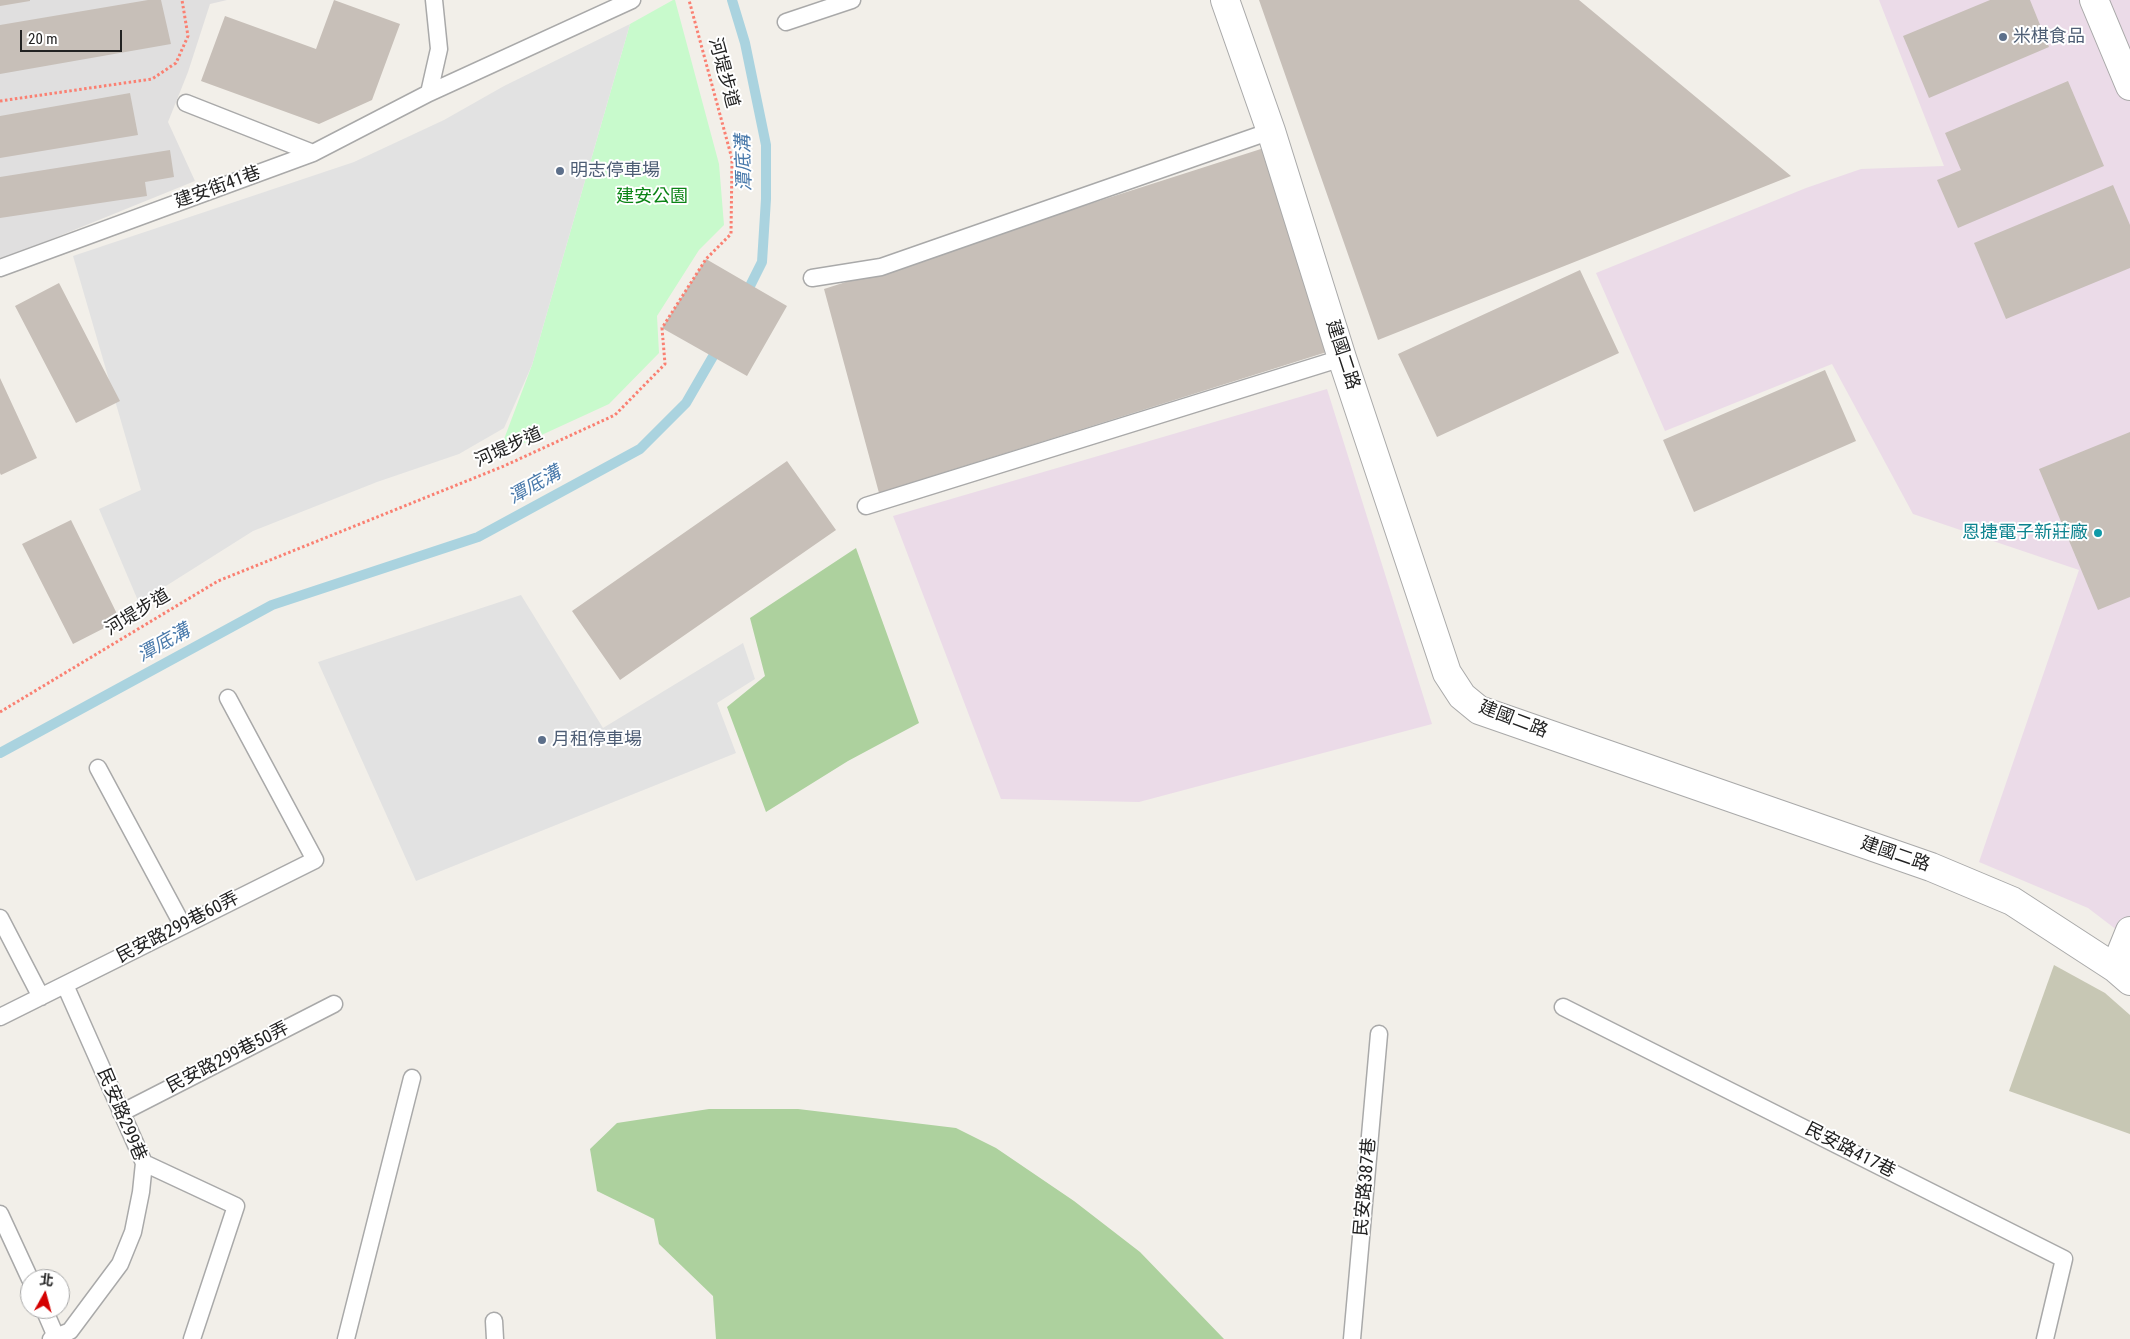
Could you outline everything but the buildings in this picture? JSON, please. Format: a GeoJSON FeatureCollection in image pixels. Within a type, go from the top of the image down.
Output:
{"type":"FeatureCollection","features":[{"type":"Feature","properties":{"kind":"street","name":"建國二路"},"geometry":{"type":"LineString","coordinates":[[1225,0],[1271,131],[1342,358],[1447,673],[1462,696],[1479,710],[1931,867],[2012,901],[2122,974]]}},
{"type":"Feature","properties":{"kind":"street"},"geometry":{"type":"LineString","coordinates":[[2094,0],[2130,86]]}},
{"type":"Feature","properties":{"kind":"street"},"geometry":{"type":"LineString","coordinates":[[2122,974],[2130,931]]}},
{"type":"Feature","properties":{"kind":"lane"},"geometry":{"type":"LineString","coordinates":[[430,93],[438,48],[434,0]]}},
{"type":"Feature","properties":{"kind":"lane","name":"建安街41巷"},"geometry":{"type":"LineString","coordinates":[[0,268],[314,153],[430,93],[632,0]]}},
{"type":"Feature","properties":{"kind":"lane"},"geometry":{"type":"LineString","coordinates":[[786,22],[852,0]]}},
{"type":"Feature","properties":{"kind":"lane"},"geometry":{"type":"LineString","coordinates":[[186,103],[314,153]]}},
{"type":"Feature","properties":{"kind":"lane"},"geometry":{"type":"LineString","coordinates":[[812,278],[881,267],[1271,131]]}},
{"type":"Feature","properties":{"kind":"lane"},"geometry":{"type":"LineString","coordinates":[[866,506],[1342,358]]}},
{"type":"Feature","properties":{"kind":"lane","name":"民安路299巷60弄"},"geometry":{"type":"LineString","coordinates":[[0,1017],[315,860],[228,698]]}},
{"type":"Feature","properties":{"kind":"lane"},"geometry":{"type":"LineString","coordinates":[[98,768],[182,926]]}},
{"type":"Feature","properties":{"kind":"lane"},"geometry":{"type":"LineString","coordinates":[[0,918],[41,997]]}},
{"type":"Feature","properties":{"kind":"lane","name":"民安路299巷"},"geometry":{"type":"LineString","coordinates":[[55,1338],[70,1331],[120,1264],[133,1232],[141,1192],[144,1163],[64,985]]}},
{"type":"Feature","properties":{"kind":"lane","name":"民安路299巷50弄"},"geometry":{"type":"LineString","coordinates":[[121,1113],[334,1004]]}},
{"type":"Feature","properties":{"kind":"lane","name":"民安路417巷"},"geometry":{"type":"LineString","coordinates":[[1562,1006],[2064,1259],[2045,1339]]}},
{"type":"Feature","properties":{"kind":"lane","name":"民安路387巷"},"geometry":{"type":"LineString","coordinates":[[1352,1339],[1380,1034]]}},
{"type":"Feature","properties":{"kind":"lane"},"geometry":{"type":"LineString","coordinates":[[346,1339],[412,1078]]}},
{"type":"Feature","properties":{"kind":"lane"},"geometry":{"type":"LineString","coordinates":[[144,1163],[236,1206],[192,1339]]}},
{"type":"Feature","properties":{"kind":"lane"},"geometry":{"type":"LineString","coordinates":[[0,1214],[25,1269]]}},
{"type":"Feature","properties":{"kind":"lane"},"geometry":{"type":"LineString","coordinates":[[48,1319],[55,1338]]}},
{"type":"Feature","properties":{"kind":"lane"},"geometry":{"type":"LineString","coordinates":[[494,1321],[495,1339]]}},
{"type":"Feature","properties":{"kind":"path"},"geometry":{"type":"LineString","coordinates":[[0,101],[152,79],[176,63],[188,36],[182,0]]}},
{"type":"Feature","properties":{"kind":"path","name":"河堤步道"},"geometry":{"type":"LineString","coordinates":[[0,712],[218,581],[504,466],[615,415],[664,364],[662,328],[706,259],[731,234],[732,159],[688,0]]}},
{"type":"Feature","properties":{"kind":"shaded area"},"geometry":{"type":"Polygon","coordinates":[[[0,0],[227,0],[210,4],[188,72],[168,122],[195,181],[0,260],[0,0]]]}},
{"type":"Feature","properties":{"kind":"shaded area"},"geometry":{"type":"Polygon","coordinates":[[[1879,0],[2130,0],[2130,940],[2088,908],[1979,862],[2079,570],[1913,514],[1832,364],[1665,431],[1596,273],[1806,188],[1861,169],[1944,166],[1879,0]]]}},
{"type":"Feature","properties":{"kind":"shaded area"},"geometry":{"type":"Polygon","coordinates":[[[630,24],[532,365],[504,428],[459,454],[377,482],[253,531],[139,603],[99,509],[141,490],[73,256],[354,162],[444,120],[504,86],[630,24]]]}},
{"type":"Feature","properties":{"kind":"shaded area"},"geometry":{"type":"Polygon","coordinates":[[[1327,389],[1432,724],[1139,802],[1001,799],[893,516],[1327,389]]]}},
{"type":"Feature","properties":{"kind":"shaded area","name":"月租停車場"},"geometry":{"type":"Polygon","coordinates":[[[521,595],[603,728],[743,643],[755,679],[717,703],[736,753],[416,881],[318,662],[521,595]]]}},
{"type":"Feature","properties":{"kind":"shaded area"},"geometry":{"type":"Polygon","coordinates":[[[2054,965],[2105,993],[2130,1015],[2130,1134],[2009,1091],[2054,965]]]}},
{"type":"Feature","properties":{"kind":"green space","name":"建安公園"},"geometry":{"type":"Polygon","coordinates":[[[675,0],[719,164],[724,225],[699,250],[657,316],[659,353],[609,404],[498,455],[532,365],[630,24],[675,0]]]}},
{"type":"Feature","properties":{"kind":"green space"},"geometry":{"type":"Polygon","coordinates":[[[856,548],[919,723],[848,761],[766,812],[727,707],[765,676],[750,618],[856,548]]]}},
{"type":"Feature","properties":{"kind":"green space"},"geometry":{"type":"Polygon","coordinates":[[[709,1109],[798,1109],[956,1128],[996,1148],[1074,1201],[1140,1252],[1224,1339],[716,1339],[713,1296],[659,1244],[654,1219],[597,1191],[590,1149],[617,1123],[709,1109]]]}},
{"type":"Feature","properties":{"kind":"waterway","name":"潭底溝"},"geometry":{"type":"LineString","coordinates":[[732,0],[745,43],[766,145],[766,199],[762,262],[745,296]]}},
{"type":"Feature","properties":{"kind":"waterway","name":"潭底溝"},"geometry":{"type":"LineString","coordinates":[[0,753],[272,605],[478,537],[640,449],[686,403],[719,346]]}},
{"type":"Feature","properties":{"kind":"place","name":"米棋食品"},"geometry":{"type":"Point","coordinates":[2003,37]}},
{"type":"Feature","properties":{"kind":"place","name":"明志停車場"},"geometry":{"type":"Point","coordinates":[560,171]}},
{"type":"Feature","properties":{"kind":"place","name":"恩捷電子新莊廠"},"geometry":{"type":"Point","coordinates":[2098,533]}},
{"type":"Feature","properties":{"kind":"place","name":"月租停車場"},"geometry":{"type":"Point","coordinates":[542,740]}}]}
